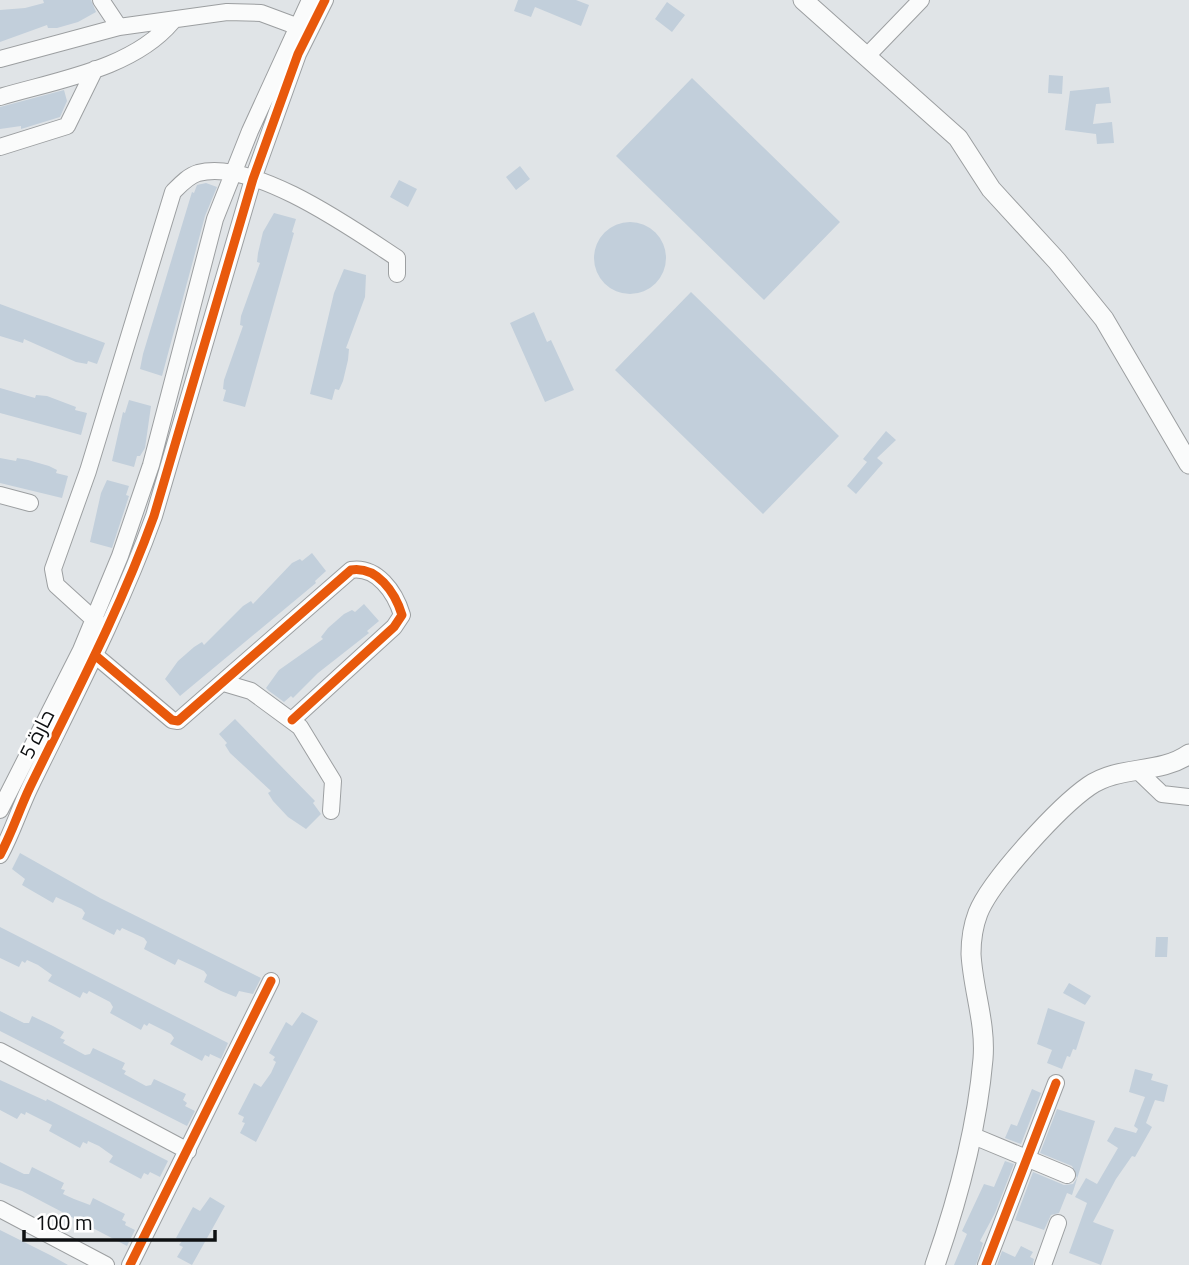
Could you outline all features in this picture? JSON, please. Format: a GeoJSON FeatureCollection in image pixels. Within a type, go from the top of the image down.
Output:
{"type":"FeatureCollection","features":[{"type":"Feature","properties":{"kind":"main road"},"geometry":{"type":"LineString","coordinates":[[803,0],[958,138],[990,189],[1082,289],[1104,319],[1189,464]]}},
{"type":"Feature","properties":{"kind":"main road"},"geometry":{"type":"LineString","coordinates":[[935,1265],[971,1135],[984,1041],[971,954],[978,912],[993,888],[1028,846],[1081,792],[1102,778],[1161,766],[1189,754]]}},
{"type":"Feature","properties":{"kind":"street"},"geometry":{"type":"LineString","coordinates":[[101,0],[119,27]]}},
{"type":"Feature","properties":{"kind":"street"},"geometry":{"type":"LineString","coordinates":[[303,28],[310,0]]}},
{"type":"Feature","properties":{"kind":"street"},"geometry":{"type":"LineString","coordinates":[[303,28],[325,0]]}},
{"type":"Feature","properties":{"kind":"street"},"geometry":{"type":"LineString","coordinates":[[866,57],[921,0]]}},
{"type":"Feature","properties":{"kind":"street"},"geometry":{"type":"LineString","coordinates":[[0,59],[119,27],[244,12],[261,13],[303,28]]}},
{"type":"Feature","properties":{"kind":"street"},"geometry":{"type":"LineString","coordinates":[[0,97],[95,69],[156,38],[173,22]]}},
{"type":"Feature","properties":{"kind":"street","name":"حارة 5"},"geometry":{"type":"LineString","coordinates":[[0,809],[94,620],[151,465],[210,235],[233,173],[303,28]]}},
{"type":"Feature","properties":{"kind":"street","name":"حارة 5"},"geometry":{"type":"LineString","coordinates":[[0,855],[5,832],[17,818],[108,631],[153,516],[253,179],[298,54],[303,28]]}},
{"type":"Feature","properties":{"kind":"street"},"geometry":{"type":"LineString","coordinates":[[0,147],[64,128],[95,69]]}},
{"type":"Feature","properties":{"kind":"street"},"geometry":{"type":"LineString","coordinates":[[108,631],[56,584],[53,569],[88,471],[167,205],[183,182],[199,173],[233,173],[318,206],[400,262],[397,274]]}},
{"type":"Feature","properties":{"kind":"street"},"geometry":{"type":"LineString","coordinates":[[0,495],[30,503]]}},
{"type":"Feature","properties":{"kind":"street"},"geometry":{"type":"LineString","coordinates":[[96,656],[172,720],[178,721],[351,570],[371,572],[386,584],[398,601],[402,615],[394,627],[292,720]]}},
{"type":"Feature","properties":{"kind":"street"},"geometry":{"type":"LineString","coordinates":[[224,683],[251,691],[292,720],[307,736],[333,781],[331,811]]}},
{"type":"Feature","properties":{"kind":"street"},"geometry":{"type":"LineString","coordinates":[[1137,770],[1162,794],[1189,797]]}},
{"type":"Feature","properties":{"kind":"street"},"geometry":{"type":"LineString","coordinates":[[0,809],[17,818]]}},
{"type":"Feature","properties":{"kind":"street"},"geometry":{"type":"LineString","coordinates":[[130,1265],[271,981]]}},
{"type":"Feature","properties":{"kind":"street"},"geometry":{"type":"LineString","coordinates":[[0,1051],[188,1151]]}},
{"type":"Feature","properties":{"kind":"street"},"geometry":{"type":"LineString","coordinates":[[986,1265],[1029,1160],[1056,1083]]}},
{"type":"Feature","properties":{"kind":"street"},"geometry":{"type":"LineString","coordinates":[[971,1135],[1067,1175]]}},
{"type":"Feature","properties":{"kind":"street"},"geometry":{"type":"LineString","coordinates":[[0,1209],[106,1265]]}},
{"type":"Feature","properties":{"kind":"street"},"geometry":{"type":"LineString","coordinates":[[1043,1265],[1058,1223]]}},
{"type":"Feature","properties":{"kind":"building"},"geometry":{"type":"Polygon","coordinates":[[[43,0],[91,0],[96,12],[78,22],[57,28],[48,28],[47,25],[0,42],[0,10],[25,8],[44,3],[43,0]]]}},
{"type":"Feature","properties":{"kind":"building"},"geometry":{"type":"Polygon","coordinates":[[[518,0],[576,0],[589,5],[581,26],[535,7],[531,17],[514,11],[518,0]]]}},
{"type":"Feature","properties":{"kind":"building"},"geometry":{"type":"Polygon","coordinates":[[[667,2],[685,15],[672,32],[655,19],[667,2]]]}},
{"type":"Feature","properties":{"kind":"building"},"geometry":{"type":"Polygon","coordinates":[[[1049,75],[1063,76],[1062,94],[1048,93],[1049,75]]]}},
{"type":"Feature","properties":{"kind":"building"},"geometry":{"type":"Polygon","coordinates":[[[692,78],[840,222],[764,300],[616,156],[692,78]]]}},
{"type":"Feature","properties":{"kind":"building"},"geometry":{"type":"Polygon","coordinates":[[[1109,87],[1111,103],[1096,104],[1093,124],[1112,122],[1114,143],[1097,144],[1096,134],[1065,130],[1070,91],[1109,87]]]}},
{"type":"Feature","properties":{"kind":"building"},"geometry":{"type":"Polygon","coordinates":[[[64,90],[67,101],[60,117],[21,129],[21,126],[0,129],[0,107],[64,90]]]}},
{"type":"Feature","properties":{"kind":"building"},"geometry":{"type":"Polygon","coordinates":[[[520,166],[530,179],[516,190],[506,177],[520,166]]]}},
{"type":"Feature","properties":{"kind":"building"},"geometry":{"type":"Polygon","coordinates":[[[399,180],[417,189],[408,207],[390,197],[399,180]]]}},
{"type":"Feature","properties":{"kind":"building"},"geometry":{"type":"Polygon","coordinates":[[[206,183],[217,187],[205,216],[162,376],[140,369],[143,354],[192,192],[194,193],[197,185],[206,183]]]}},
{"type":"Feature","properties":{"kind":"building"},"geometry":{"type":"Polygon","coordinates":[[[274,213],[296,219],[292,232],[294,233],[245,407],[223,401],[226,390],[223,389],[224,380],[243,326],[240,325],[241,316],[260,263],[257,262],[263,232],[274,213]]]}},
{"type":"Feature","properties":{"kind":"building"},"geometry":{"type":"Polygon","coordinates":[[[637,222],[656,232],[664,244],[664,272],[656,284],[644,292],[623,294],[604,284],[596,272],[594,251],[604,232],[616,224],[637,222]]]}},
{"type":"Feature","properties":{"kind":"building"},"geometry":{"type":"Polygon","coordinates":[[[344,269],[366,275],[365,297],[346,348],[349,349],[348,360],[343,381],[339,390],[335,389],[332,400],[310,394],[334,293],[344,269]]]}},
{"type":"Feature","properties":{"kind":"building"},"geometry":{"type":"Polygon","coordinates":[[[691,292],[839,436],[763,514],[615,370],[691,292]]]}},
{"type":"Feature","properties":{"kind":"building"},"geometry":{"type":"Polygon","coordinates":[[[0,304],[105,343],[97,364],[88,361],[87,364],[76,362],[24,339],[23,343],[0,336],[0,304]]]}},
{"type":"Feature","properties":{"kind":"building"},"geometry":{"type":"Polygon","coordinates":[[[534,312],[547,342],[551,340],[574,390],[545,402],[510,323],[534,312]]]}},
{"type":"Feature","properties":{"kind":"building"},"geometry":{"type":"Polygon","coordinates":[[[0,388],[35,398],[36,395],[47,396],[87,413],[81,435],[0,413],[0,388]]]}},
{"type":"Feature","properties":{"kind":"building"},"geometry":{"type":"Polygon","coordinates":[[[129,400],[151,406],[145,448],[140,456],[137,456],[134,467],[112,461],[123,412],[125,413],[129,400]]]}},
{"type":"Feature","properties":{"kind":"building"},"geometry":{"type":"Polygon","coordinates":[[[886,431],[896,440],[877,458],[883,463],[856,494],[847,486],[867,462],[863,459],[886,431]]]}},
{"type":"Feature","properties":{"kind":"building"},"geometry":{"type":"Polygon","coordinates":[[[0,458],[28,460],[49,466],[57,470],[56,473],[68,476],[62,498],[0,483],[0,458]]]}},
{"type":"Feature","properties":{"kind":"building"},"geometry":{"type":"Polygon","coordinates":[[[107,480],[129,486],[126,495],[129,496],[112,548],[90,542],[101,493],[107,480]]]}},
{"type":"Feature","properties":{"kind":"building"},"geometry":{"type":"Polygon","coordinates":[[[312,553],[326,571],[316,583],[180,696],[165,679],[178,661],[202,642],[204,645],[243,606],[251,601],[253,604],[292,563],[300,559],[302,561],[312,553]]]}},
{"type":"Feature","properties":{"kind":"building"},"geometry":{"type":"Polygon","coordinates":[[[364,604],[379,621],[367,631],[369,633],[318,673],[293,698],[291,696],[284,702],[266,688],[279,670],[323,639],[321,637],[328,628],[344,614],[352,610],[355,612],[364,604]]]}},
{"type":"Feature","properties":{"kind":"building"},"geometry":{"type":"Polygon","coordinates":[[[235,719],[315,801],[313,803],[321,814],[306,829],[288,817],[273,801],[268,793],[271,791],[230,753],[225,745],[227,743],[219,734],[235,719]]]}},
{"type":"Feature","properties":{"kind":"building"},"geometry":{"type":"Polygon","coordinates":[[[20,853],[100,898],[261,978],[253,994],[239,991],[236,997],[221,991],[204,982],[207,975],[204,971],[178,959],[175,965],[144,949],[147,942],[144,938],[122,928],[120,931],[117,929],[114,935],[82,919],[85,913],[82,909],[56,897],[53,903],[22,885],[25,879],[12,869],[20,853]]]}},
{"type":"Feature","properties":{"kind":"building"},"geometry":{"type":"Polygon","coordinates":[[[0,927],[228,1043],[221,1059],[210,1054],[209,1057],[205,1055],[202,1061],[170,1044],[174,1038],[171,1034],[149,1023],[147,1026],[144,1024],[141,1030],[110,1013],[113,1007],[110,1002],[89,991],[87,994],[83,992],[80,998],[48,981],[52,975],[38,965],[27,960],[25,963],[22,961],[19,967],[0,958],[0,927]]]}},
{"type":"Feature","properties":{"kind":"building"},"geometry":{"type":"Polygon","coordinates":[[[1156,937],[1168,937],[1167,957],[1155,957],[1156,937]]]}},
{"type":"Feature","properties":{"kind":"building"},"geometry":{"type":"Polygon","coordinates":[[[1069,983],[1091,996],[1085,1005],[1063,993],[1069,983]]]}},
{"type":"Feature","properties":{"kind":"building"},"geometry":{"type":"Polygon","coordinates":[[[1048,1008],[1085,1022],[1076,1050],[1073,1049],[1070,1057],[1067,1056],[1062,1069],[1047,1063],[1052,1050],[1037,1044],[1048,1008]]]}},
{"type":"Feature","properties":{"kind":"building"},"geometry":{"type":"Polygon","coordinates":[[[0,1011],[24,1023],[29,1023],[32,1016],[53,1026],[64,1032],[60,1038],[65,1040],[63,1043],[85,1055],[90,1054],[93,1048],[125,1063],[122,1069],[126,1071],[124,1074],[146,1086],[151,1085],[154,1079],[186,1094],[183,1100],[187,1103],[185,1106],[195,1111],[187,1126],[0,1031],[0,1011]]]}},
{"type":"Feature","properties":{"kind":"building"},"geometry":{"type":"Polygon","coordinates":[[[302,1012],[318,1021],[256,1142],[240,1133],[245,1123],[242,1122],[244,1117],[238,1114],[254,1083],[261,1087],[271,1073],[276,1062],[273,1060],[275,1057],[269,1053],[286,1022],[292,1026],[302,1012]]]}},
{"type":"Feature","properties":{"kind":"building"},"geometry":{"type":"Polygon","coordinates":[[[1135,1069],[1153,1074],[1151,1080],[1168,1085],[1164,1102],[1155,1100],[1146,1123],[1152,1127],[1135,1157],[1132,1156],[1116,1179],[1093,1222],[1114,1230],[1101,1265],[1069,1253],[1087,1203],[1075,1197],[1086,1178],[1097,1184],[1118,1148],[1107,1141],[1115,1127],[1136,1133],[1138,1129],[1134,1126],[1145,1097],[1129,1092],[1135,1069]]]}},
{"type":"Feature","properties":{"kind":"building"},"geometry":{"type":"Polygon","coordinates":[[[0,1080],[46,1101],[47,1099],[168,1161],[160,1177],[150,1172],[148,1175],[144,1173],[141,1179],[109,1162],[113,1156],[99,1146],[88,1141],[87,1144],[83,1142],[80,1148],[49,1131],[52,1125],[26,1112],[25,1115],[21,1113],[17,1119],[0,1110],[0,1080]]]}},
{"type":"Feature","properties":{"kind":"building"},"geometry":{"type":"Polygon","coordinates":[[[1032,1089],[1041,1093],[1021,1144],[1005,1138],[1011,1124],[1017,1126],[1032,1089]]]}},
{"type":"Feature","properties":{"kind":"building"},"geometry":{"type":"Polygon","coordinates":[[[1057,1109],[1095,1121],[1072,1195],[1067,1193],[1059,1213],[1051,1215],[1044,1230],[1015,1220],[1033,1172],[1064,1185],[1073,1184],[1077,1178],[1072,1166],[1040,1153],[1057,1109]]]}},
{"type":"Feature","properties":{"kind":"building"},"geometry":{"type":"Polygon","coordinates":[[[1005,1161],[1014,1164],[995,1213],[980,1241],[983,1243],[976,1265],[954,1265],[967,1234],[962,1231],[984,1184],[994,1187],[1005,1161]]]}},
{"type":"Feature","properties":{"kind":"building"},"geometry":{"type":"Polygon","coordinates":[[[0,1162],[24,1174],[29,1174],[32,1167],[64,1183],[61,1189],[65,1190],[63,1194],[90,1205],[93,1198],[125,1214],[122,1220],[126,1222],[125,1225],[135,1230],[127,1246],[22,1191],[0,1183],[0,1162]]]}},
{"type":"Feature","properties":{"kind":"building"},"geometry":{"type":"Polygon","coordinates":[[[210,1197],[225,1206],[192,1265],[177,1257],[183,1247],[179,1245],[182,1241],[176,1238],[193,1207],[200,1211],[210,1197]]]}},
{"type":"Feature","properties":{"kind":"building"},"geometry":{"type":"Polygon","coordinates":[[[0,1230],[52,1256],[68,1265],[0,1265],[0,1230]]]}},
{"type":"Feature","properties":{"kind":"building"},"geometry":{"type":"Polygon","coordinates":[[[1021,1246],[1033,1252],[1030,1257],[1034,1259],[1033,1265],[997,1265],[1002,1251],[1015,1257],[1021,1246]]]}},
{"type":"Feature","properties":{"kind":"cycle path"},"geometry":{"type":"LineString","coordinates":[[0,855],[141,551],[154,516],[253,179],[298,54],[325,0]]}},
{"type":"Feature","properties":{"kind":"cycle path"},"geometry":{"type":"LineString","coordinates":[[96,656],[172,720],[178,721],[351,570],[377,576],[390,590],[402,615],[394,627],[292,720]]}},
{"type":"Feature","properties":{"kind":"cycle path"},"geometry":{"type":"LineString","coordinates":[[130,1265],[271,981]]}},
{"type":"Feature","properties":{"kind":"cycle path"},"geometry":{"type":"LineString","coordinates":[[986,1265],[1056,1083]]}}]}
